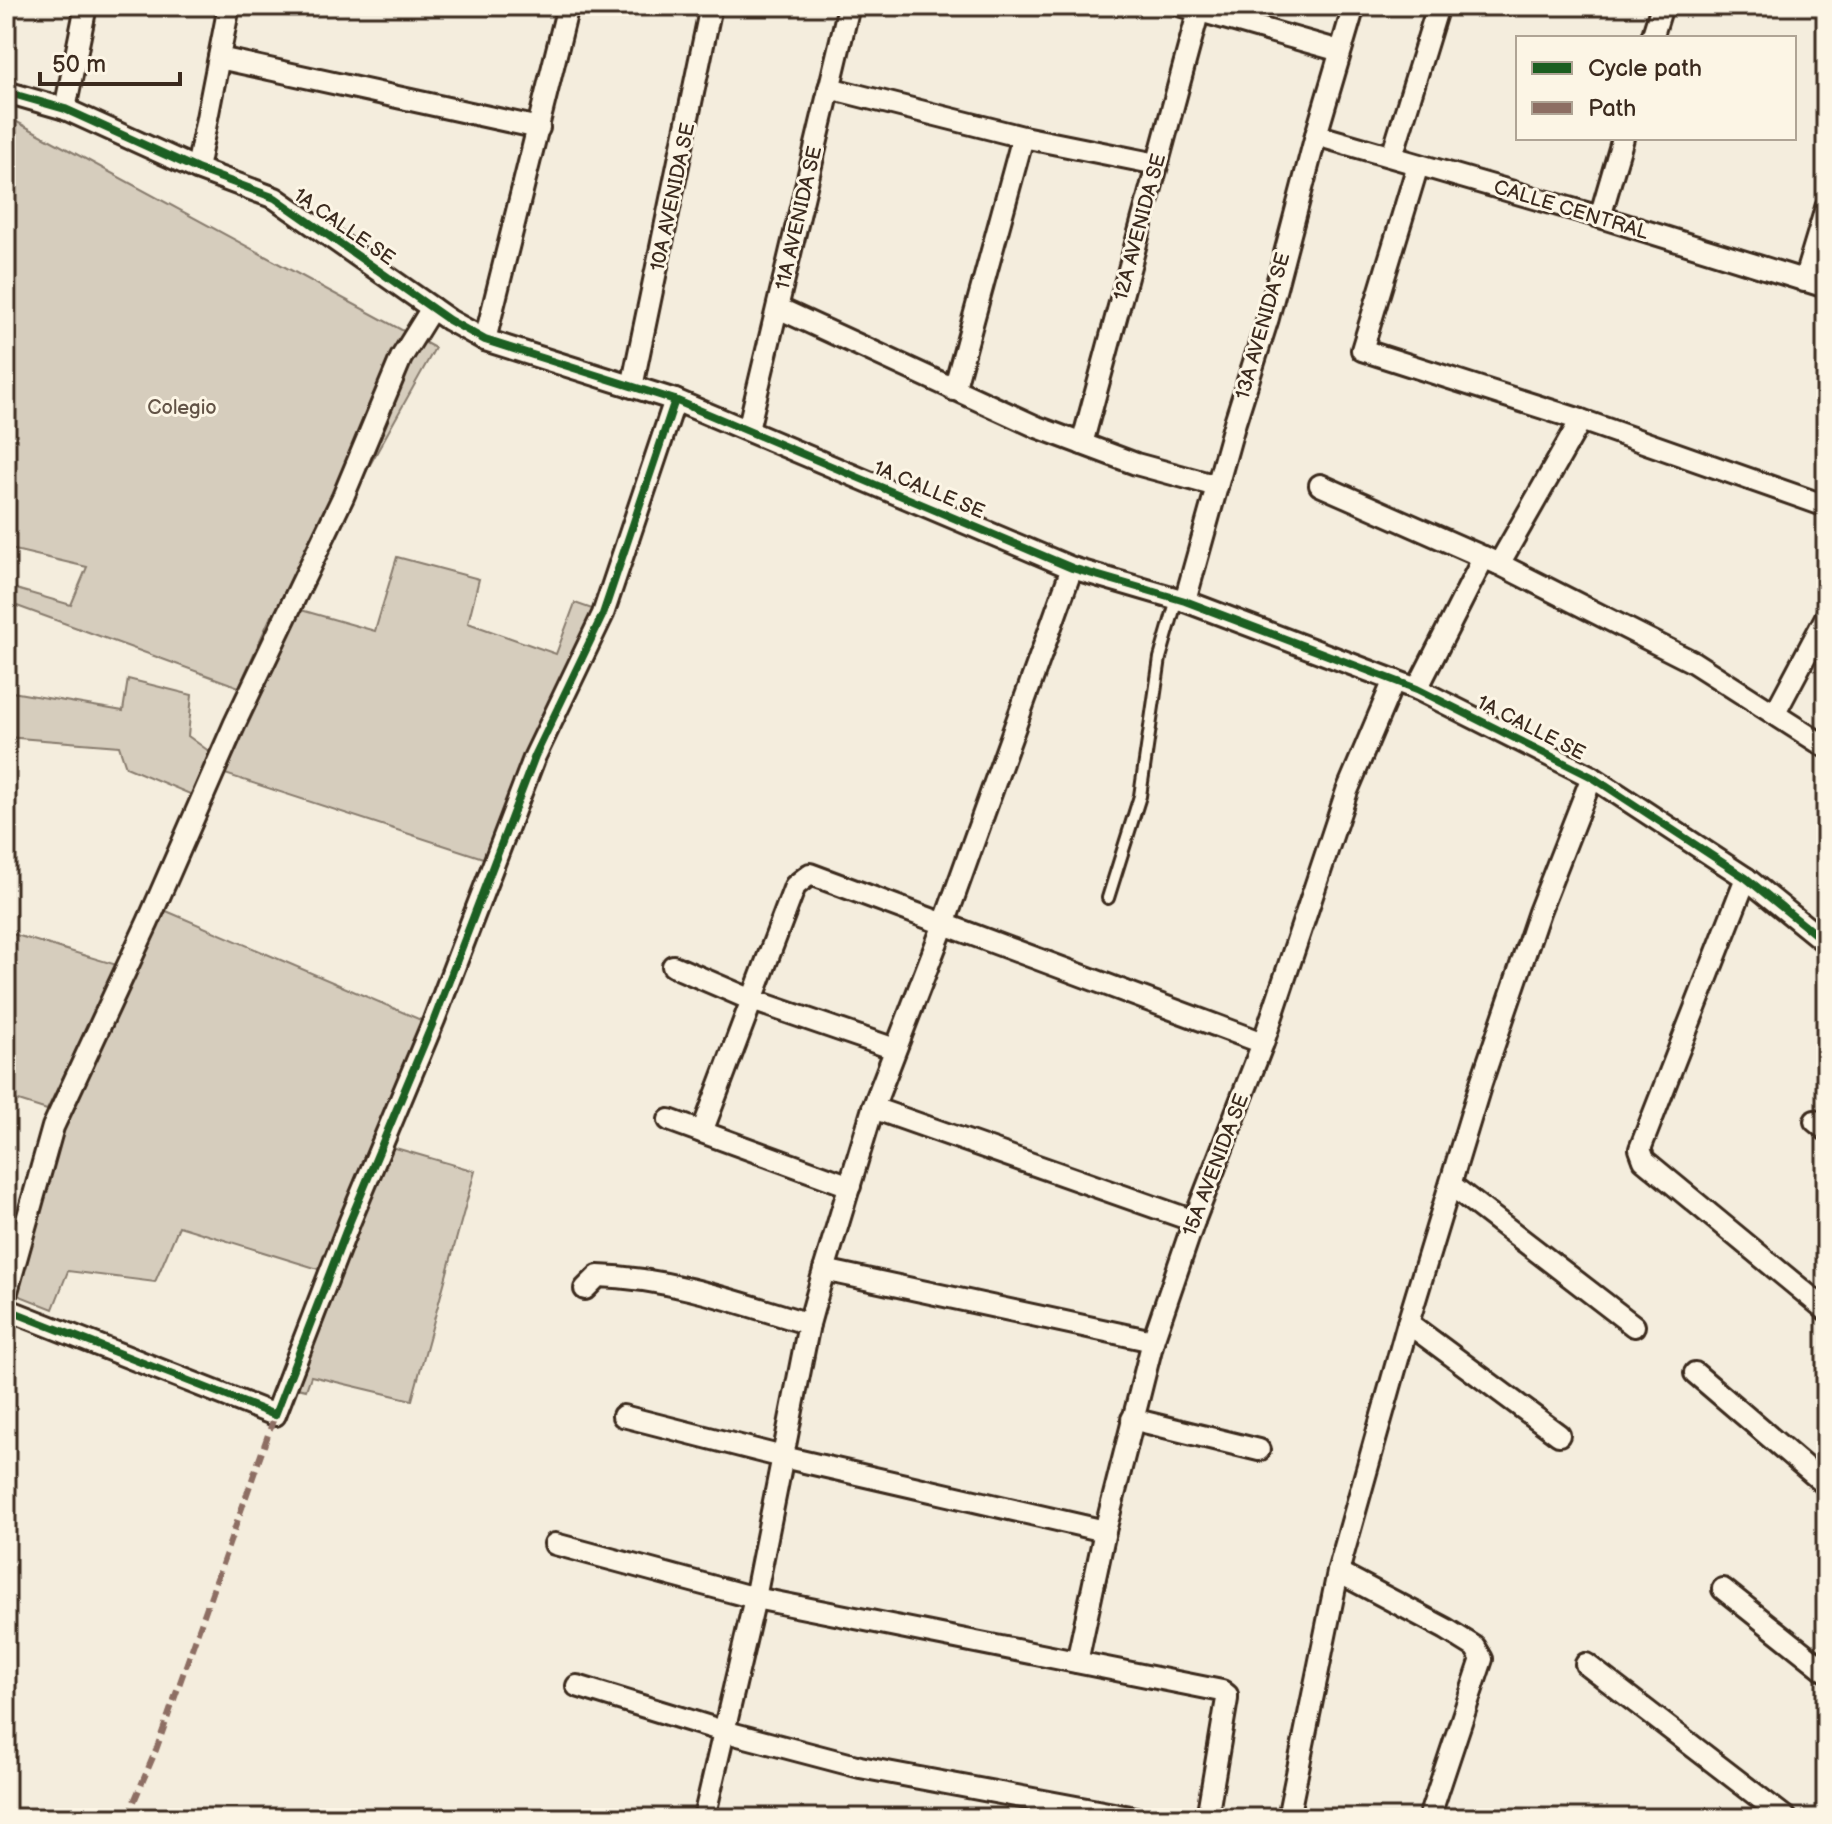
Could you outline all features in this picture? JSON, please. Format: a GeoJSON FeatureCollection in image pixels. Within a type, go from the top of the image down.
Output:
{"type":"FeatureCollection","features":[{"type":"Feature","properties":{"kind":"street"},"geometry":{"type":"LineString","coordinates":[[65,109],[86,6]]}},
{"type":"Feature","properties":{"kind":"street"},"geometry":{"type":"LineString","coordinates":[[197,169],[229,6]]}},
{"type":"Feature","properties":{"kind":"street"},"geometry":{"type":"LineString","coordinates":[[485,340],[568,6]]}},
{"type":"Feature","properties":{"kind":"street","name":"10A AVENIDA SE"},"geometry":{"type":"LineString","coordinates":[[632,387],[711,6]]}},
{"type":"Feature","properties":{"kind":"street","name":"11A AVENIDA SE"},"geometry":{"type":"LineString","coordinates":[[748,430],[849,6]]}},
{"type":"Feature","properties":{"kind":"street","name":"13A AVENIDA SE"},"geometry":{"type":"LineString","coordinates":[[1181,600],[1268,318],[1354,6]]}},
{"type":"Feature","properties":{"kind":"street"},"geometry":{"type":"LineString","coordinates":[[1392,156],[1438,6]]}},
{"type":"Feature","properties":{"kind":"street"},"geometry":{"type":"LineString","coordinates":[[1653,36],[1662,6]]}},
{"type":"Feature","properties":{"kind":"street"},"geometry":{"type":"LineString","coordinates":[[1193,7],[1340,51]]}},
{"type":"Feature","properties":{"kind":"street","name":"12A AVENIDA SE"},"geometry":{"type":"LineString","coordinates":[[1082,444],[1157,164],[1193,7]]}},
{"type":"Feature","properties":{"kind":"street"},"geometry":{"type":"LineString","coordinates":[[219,58],[539,128]]}},
{"type":"Feature","properties":{"kind":"street"},"geometry":{"type":"LineString","coordinates":[[829,88],[1023,137],[1157,164]]}},
{"type":"Feature","properties":{"kind":"street","name":"1A CALLE SE"},"geometry":{"type":"LineString","coordinates":[[6,92],[65,109],[197,169],[275,198],[432,308],[485,340],[675,400],[1072,568],[1181,600],[1417,689],[1592,777],[1746,878],[1826,943]]}},
{"type":"Feature","properties":{"kind":"street","name":"CALLE CENTRAL"},"geometry":{"type":"LineString","coordinates":[[1316,135],[1600,217],[1826,287]]}},
{"type":"Feature","properties":{"kind":"street"},"geometry":{"type":"LineString","coordinates":[[954,390],[1023,137]]}},
{"type":"Feature","properties":{"kind":"street"},"geometry":{"type":"LineString","coordinates":[[1600,217],[1622,140]]}},
{"type":"Feature","properties":{"kind":"street"},"geometry":{"type":"LineString","coordinates":[[1418,165],[1362,350],[1581,420],[1826,506]]}},
{"type":"Feature","properties":{"kind":"street"},"geometry":{"type":"LineString","coordinates":[[1804,281],[1826,208]]}},
{"type":"Feature","properties":{"kind":"street"},"geometry":{"type":"LineString","coordinates":[[6,1295],[53,1127],[235,723],[343,497],[401,358],[432,308]]}},
{"type":"Feature","properties":{"kind":"street"},"geometry":{"type":"LineString","coordinates":[[778,308],[954,390],[1082,444],[1136,464],[1217,486]]}},
{"type":"Feature","properties":{"kind":"street"},"geometry":{"type":"LineString","coordinates":[[6,1305],[11,1311],[275,1415],[350,1221],[434,1020],[535,756],[603,614],[675,400]]}},
{"type":"Feature","properties":{"kind":"street"},"geometry":{"type":"LineString","coordinates":[[1417,689],[1491,561],[1581,420]]}},
{"type":"Feature","properties":{"kind":"street"},"geometry":{"type":"LineString","coordinates":[[1320,485],[1491,561],[1693,662],[1826,747]]}},
{"type":"Feature","properties":{"kind":"street"},"geometry":{"type":"LineString","coordinates":[[704,1818],[755,1598],[809,1324],[824,1270],[873,1108],[944,924],[1072,568]]}},
{"type":"Feature","properties":{"kind":"street"},"geometry":{"type":"LineString","coordinates":[[1775,713],[1826,617]]}},
{"type":"Feature","properties":{"kind":"street","name":"15A AVENIDA SE"},"geometry":{"type":"LineString","coordinates":[[1077,1662],[1105,1531],[1153,1341],[1194,1221],[1263,1043],[1347,791],[1394,680]]}},
{"type":"Feature","properties":{"kind":"street"},"geometry":{"type":"LineString","coordinates":[[1288,1818],[1338,1572],[1408,1323],[1481,1083],[1539,912],[1592,777]]}},
{"type":"Feature","properties":{"kind":"street"},"geometry":{"type":"LineString","coordinates":[[702,1132],[795,886],[810,874],[1263,1043]]}},
{"type":"Feature","properties":{"kind":"street"},"geometry":{"type":"LineString","coordinates":[[1746,878],[1640,1149],[1644,1160],[1826,1310]]}},
{"type":"Feature","properties":{"kind":"street"},"geometry":{"type":"LineString","coordinates":[[673,966],[752,1000],[895,1049]]}},
{"type":"Feature","properties":{"kind":"street"},"geometry":{"type":"LineString","coordinates":[[873,1108],[1194,1221]]}},
{"type":"Feature","properties":{"kind":"street"},"geometry":{"type":"LineString","coordinates":[[669,1120],[850,1186]]}},
{"type":"Feature","properties":{"kind":"street"},"geometry":{"type":"LineString","coordinates":[[1451,1185],[1634,1326]]}},
{"type":"Feature","properties":{"kind":"street"},"geometry":{"type":"LineString","coordinates":[[824,1270],[1153,1341]]}},
{"type":"Feature","properties":{"kind":"street"},"geometry":{"type":"LineString","coordinates":[[585,1289],[598,1276],[637,1279],[680,1286],[809,1324]]}},
{"type":"Feature","properties":{"kind":"street"},"geometry":{"type":"LineString","coordinates":[[1408,1323],[1559,1435]]}},
{"type":"Feature","properties":{"kind":"street"},"geometry":{"type":"LineString","coordinates":[[1695,1373],[1826,1485]]}},
{"type":"Feature","properties":{"kind":"street"},"geometry":{"type":"LineString","coordinates":[[623,1416],[783,1457],[1105,1531]]}},
{"type":"Feature","properties":{"kind":"street"},"geometry":{"type":"LineString","coordinates":[[1132,1419],[1259,1450]]}},
{"type":"Feature","properties":{"kind":"street"},"geometry":{"type":"LineString","coordinates":[[555,1544],[755,1598],[1222,1691],[1227,1695],[1207,1818]]}},
{"type":"Feature","properties":{"kind":"street"},"geometry":{"type":"LineString","coordinates":[[1338,1572],[1446,1629],[1475,1647],[1482,1659],[1429,1818]]}},
{"type":"Feature","properties":{"kind":"street"},"geometry":{"type":"LineString","coordinates":[[1723,1589],[1826,1671]]}},
{"type":"Feature","properties":{"kind":"street"},"geometry":{"type":"LineString","coordinates":[[1586,1664],[1786,1818]]}},
{"type":"Feature","properties":{"kind":"street"},"geometry":{"type":"LineString","coordinates":[[577,1686],[723,1731],[860,1767],[1135,1818]]}},
{"type":"Feature","properties":{"kind":"lane"},"geometry":{"type":"LineString","coordinates":[[1108,898],[1140,796],[1160,658],[1181,600]]}},
{"type":"Feature","properties":{"kind":"green space","name":"Colegio"},"geometry":{"type":"Polygon","coordinates":[[[6,116],[435,348],[284,619],[271,616],[239,687],[6,602],[6,586],[71,605],[87,567],[6,548],[6,116]]]}},
{"type":"Feature","properties":{"kind":"green space"},"geometry":{"type":"Polygon","coordinates":[[[397,557],[479,579],[468,623],[556,654],[575,603],[598,611],[486,859],[225,774],[301,610],[375,631],[397,557]]]}},
{"type":"Feature","properties":{"kind":"green space"},"geometry":{"type":"Polygon","coordinates":[[[128,679],[192,695],[188,736],[217,757],[197,797],[126,767],[119,746],[6,737],[6,691],[123,711],[128,679]]]}},
{"type":"Feature","properties":{"kind":"green space"},"geometry":{"type":"Polygon","coordinates":[[[157,907],[428,1023],[328,1272],[179,1226],[155,1282],[68,1271],[53,1309],[15,1294],[56,1128],[157,907]]]}},
{"type":"Feature","properties":{"kind":"green space"},"geometry":{"type":"Polygon","coordinates":[[[6,932],[117,965],[47,1110],[6,1097],[6,932]]]}},
{"type":"Feature","properties":{"kind":"green space"},"geometry":{"type":"Polygon","coordinates":[[[385,1145],[475,1171],[412,1400],[311,1376],[306,1390],[285,1385],[385,1145]]]}},
{"type":"Feature","properties":{"kind":"marked path"},"geometry":{"type":"LineString","coordinates":[[127,1818],[156,1750],[275,1415]]}},
{"type":"Feature","properties":{"kind":"cycle path"},"geometry":{"type":"LineString","coordinates":[[6,92],[65,109],[197,169],[275,198],[449,320],[485,340],[675,400],[1072,568],[1185,601],[1417,689],[1592,777],[1746,878],[1826,943]]}},
{"type":"Feature","properties":{"kind":"cycle path"},"geometry":{"type":"LineString","coordinates":[[6,1305],[11,1311],[275,1415],[350,1221],[434,1020],[535,756],[603,614],[675,400]]}}]}
